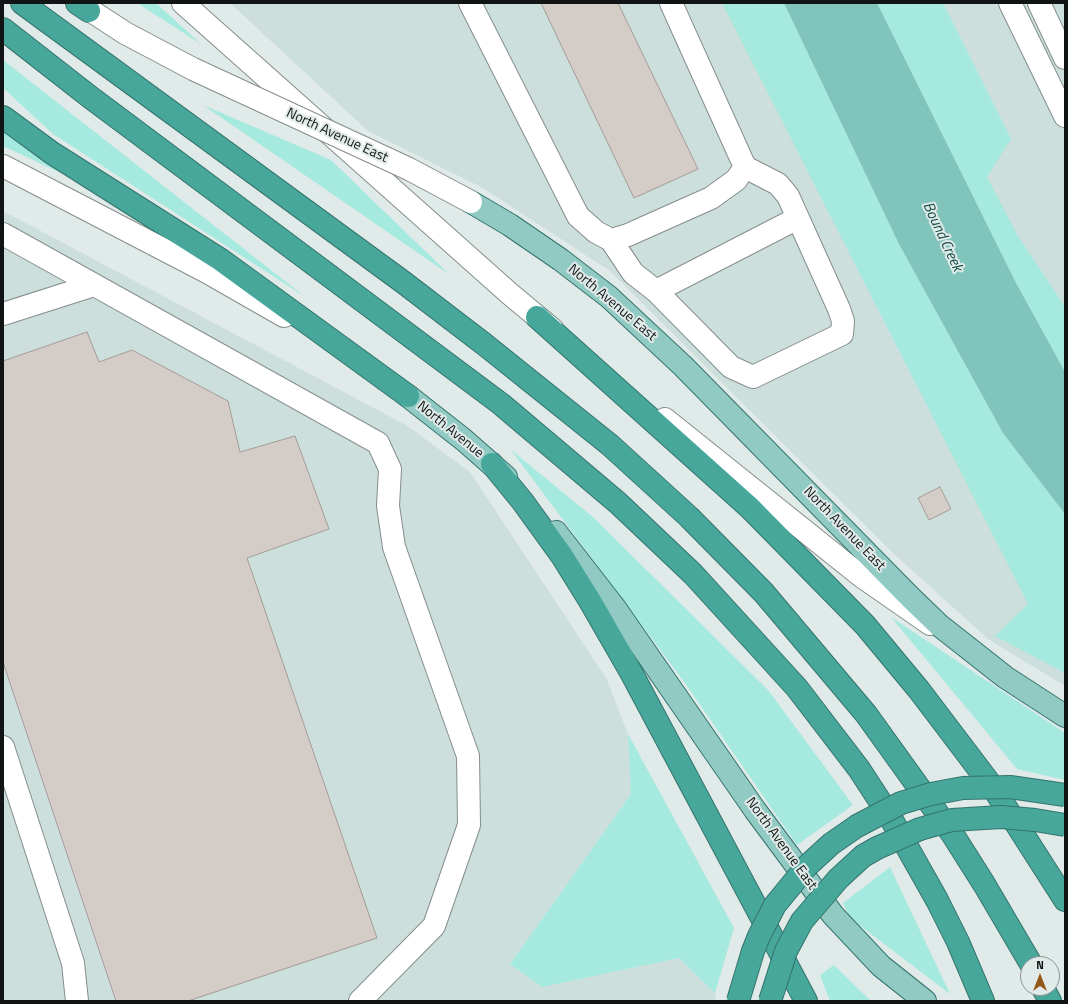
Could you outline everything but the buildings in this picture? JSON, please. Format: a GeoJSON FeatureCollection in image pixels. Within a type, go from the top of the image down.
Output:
{"type":"FeatureCollection","features":[{"type":"Feature","properties":{"kind":"highway"},"geometry":{"type":"LineString","coordinates":[[22,3],[391,274],[490,349],[610,445],[689,517],[764,594],[866,714],[953,835],[1026,956]]}},
{"type":"Feature","properties":{"kind":"highway"},"geometry":{"type":"LineString","coordinates":[[3,29],[90,97],[501,404],[618,503],[688,569],[797,688],[859,769],[889,815],[937,900],[983,1001]]}},
{"type":"Feature","properties":{"kind":"highway"},"geometry":{"type":"LineString","coordinates":[[3,117],[52,153],[221,260],[408,396]]}},
{"type":"Feature","properties":{"kind":"highway"},"geometry":{"type":"LineString","coordinates":[[537,317],[750,508],[804,561],[865,625],[919,690],[994,789],[1065,900]]}},
{"type":"Feature","properties":{"kind":"highway"},"geometry":{"type":"LineString","coordinates":[[492,464],[523,502],[562,556],[590,601],[632,674],[806,1001]]}},
{"type":"Feature","properties":{"kind":"highway"},"geometry":{"type":"LineString","coordinates":[[738,1001],[753,951],[759,936],[776,905],[808,866],[832,844],[857,826],[901,803],[955,789],[1010,787],[1065,795]]}},
{"type":"Feature","properties":{"kind":"highway"},"geometry":{"type":"LineString","coordinates":[[770,1001],[774,984],[786,951],[802,921],[838,879],[863,856],[877,848],[920,829],[952,820],[1007,817],[1065,825]]}},
{"type":"Feature","properties":{"kind":"main road","name":"North Avenue East"},"geometry":{"type":"LineString","coordinates":[[471,202],[510,225],[561,260],[609,298],[650,334],[741,423],[910,597],[973,652],[1005,677],[1065,716]]}},
{"type":"Feature","properties":{"kind":"main road","name":"North Avenue"},"geometry":{"type":"LineString","coordinates":[[408,396],[438,418],[492,464]]}},
{"type":"Feature","properties":{"kind":"main road","name":"North Avenue East"},"geometry":{"type":"LineString","coordinates":[[492,464],[537,510],[615,608],[756,810],[833,915],[881,966],[925,1001]]}},
{"type":"Feature","properties":{"kind":"street"},"geometry":{"type":"LineString","coordinates":[[183,3],[537,317],[861,576],[901,605],[973,652]]}},
{"type":"Feature","properties":{"kind":"street"},"geometry":{"type":"LineString","coordinates":[[470,3],[578,216],[596,232],[611,240],[633,274],[656,292],[731,367],[753,377],[842,334],[843,322],[840,309],[788,196],[778,184],[746,167],[671,3]]}},
{"type":"Feature","properties":{"kind":"street"},"geometry":{"type":"LineString","coordinates":[[1010,3],[1065,116]]}},
{"type":"Feature","properties":{"kind":"street"},"geometry":{"type":"LineString","coordinates":[[1039,3],[1065,58]]}},
{"type":"Feature","properties":{"kind":"street","name":"North Avenue East"},"geometry":{"type":"LineString","coordinates":[[82,6],[125,33],[193,69],[409,169],[471,202]]}},
{"type":"Feature","properties":{"kind":"street"},"geometry":{"type":"LineString","coordinates":[[3,166],[241,291],[348,355],[408,396]]}},
{"type":"Feature","properties":{"kind":"street"},"geometry":{"type":"LineString","coordinates":[[611,240],[628,235],[711,198],[736,180],[746,167]]}},
{"type":"Feature","properties":{"kind":"street"},"geometry":{"type":"LineString","coordinates":[[656,292],[798,218]]}},
{"type":"Feature","properties":{"kind":"street"},"geometry":{"type":"LineString","coordinates":[[3,234],[378,443],[390,469],[388,506],[394,547],[468,756],[469,825],[434,926],[360,1001]]}},
{"type":"Feature","properties":{"kind":"street"},"geometry":{"type":"LineString","coordinates":[[3,314],[94,285]]}},
{"type":"Feature","properties":{"kind":"street"},"geometry":{"type":"LineString","coordinates":[[3,747],[73,963],[77,1001]]}},
{"type":"Feature","properties":{"kind":"shaded area"},"geometry":{"type":"Polygon","coordinates":[[[137,3],[156,3],[201,44],[137,3]]]}},
{"type":"Feature","properties":{"kind":"shaded area"},"geometry":{"type":"Polygon","coordinates":[[[230,3],[1065,3],[1065,686],[988,639],[894,554],[610,271],[483,188],[368,131],[230,3]]]}},
{"type":"Feature","properties":{"kind":"shaded area"},"geometry":{"type":"Polygon","coordinates":[[[722,3],[784,3],[899,244],[1003,433],[1065,514],[1065,673],[995,636],[1028,604],[722,3]]]}},
{"type":"Feature","properties":{"kind":"shaded area"},"geometry":{"type":"Polygon","coordinates":[[[877,3],[943,3],[1011,139],[987,177],[1018,236],[1065,307],[1065,372],[1016,283],[877,3]]]}},
{"type":"Feature","properties":{"kind":"shaded area"},"geometry":{"type":"Polygon","coordinates":[[[3,60],[304,296],[53,134],[3,88],[3,60]]]}},
{"type":"Feature","properties":{"kind":"shaded area"},"geometry":{"type":"Polygon","coordinates":[[[203,105],[331,160],[450,275],[203,105]]]}},
{"type":"Feature","properties":{"kind":"shaded area"},"geometry":{"type":"Polygon","coordinates":[[[3,130],[63,174],[3,146],[3,130]]]}},
{"type":"Feature","properties":{"kind":"shaded area"},"geometry":{"type":"Polygon","coordinates":[[[3,211],[406,425],[470,472],[606,678],[628,734],[631,794],[510,964],[542,987],[679,958],[715,993],[716,1001],[3,1001],[3,211]]]}},
{"type":"Feature","properties":{"kind":"shaded area"},"geometry":{"type":"Polygon","coordinates":[[[511,450],[593,517],[768,690],[853,805],[797,845],[685,683],[511,450]]]}},
{"type":"Feature","properties":{"kind":"shaded area"},"geometry":{"type":"Polygon","coordinates":[[[891,617],[1065,733],[1065,780],[1017,769],[891,617]]]}},
{"type":"Feature","properties":{"kind":"shaded area"},"geometry":{"type":"Polygon","coordinates":[[[628,734],[734,928],[715,993],[679,958],[542,987],[510,964],[631,794],[628,734]]]}},
{"type":"Feature","properties":{"kind":"shaded area"},"geometry":{"type":"Polygon","coordinates":[[[890,867],[950,994],[850,918],[843,903],[890,867]]]}},
{"type":"Feature","properties":{"kind":"shaded area"},"geometry":{"type":"Polygon","coordinates":[[[834,965],[871,1001],[830,1001],[820,975],[834,965]]]}},
{"type":"Feature","properties":{"kind":"water","name":"Bound Creek"},"geometry":{"type":"Polygon","coordinates":[[[784,3],[877,3],[1016,283],[1065,372],[1065,514],[1003,433],[899,244],[784,3]]]}}]}
